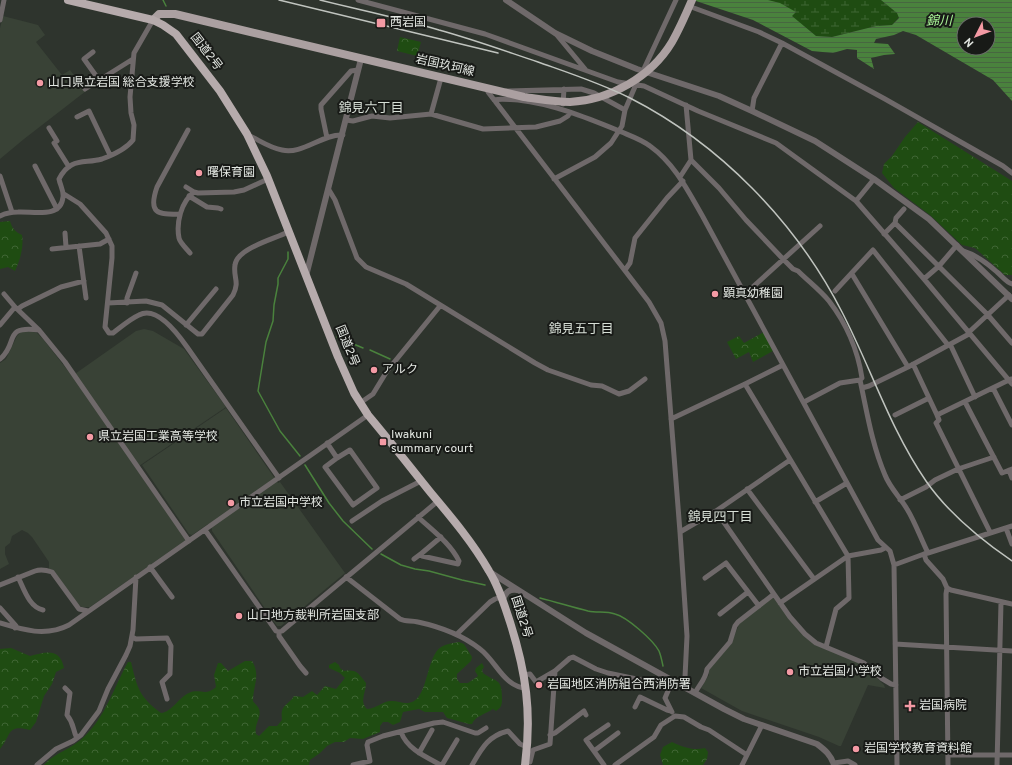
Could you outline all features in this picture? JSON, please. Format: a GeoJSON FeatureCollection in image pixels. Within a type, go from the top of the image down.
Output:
{"type":"FeatureCollection","features":[{"type":"Feature","properties":{"kind":"highway","name":"国道2号"},"geometry":{"type":"LineString","coordinates":[[68,0],[153,20],[164,24],[176,34],[220,91],[247,134],[268,179],[343,369],[360,403],[368,415],[470,541],[490,572],[502,598],[519,650],[526,688],[528,710],[527,746],[529,763]]}},
{"type":"Feature","properties":{"kind":"main road","name":"岩国玖珂線"},"geometry":{"type":"LineString","coordinates":[[153,20],[159,14],[175,14],[501,92],[558,102],[585,100],[614,91],[644,74],[657,62],[671,42],[693,4]]}},
{"type":"Feature","properties":{"kind":"street"},"geometry":{"type":"LineString","coordinates":[[0,20],[4,0]]}},
{"type":"Feature","properties":{"kind":"street"},"geometry":{"type":"LineString","coordinates":[[358,0],[368,1],[496,38],[618,82],[644,86],[776,143],[856,201],[1011,381],[937,415]]}},
{"type":"Feature","properties":{"kind":"street"},"geometry":{"type":"LineString","coordinates":[[506,0],[555,33],[592,51],[643,71],[719,96],[752,110],[815,141],[874,179],[929,219],[958,245],[1010,297],[969,333],[910,366],[862,388]]}},
{"type":"Feature","properties":{"kind":"street"},"geometry":{"type":"LineString","coordinates":[[554,179],[584,164],[604,150],[611,143],[622,126],[625,110],[636,84],[676,0]]}},
{"type":"Feature","properties":{"kind":"street"},"geometry":{"type":"LineString","coordinates":[[693,4],[782,43],[891,102],[1003,166],[1012,173]]}},
{"type":"Feature","properties":{"kind":"street"},"geometry":{"type":"LineString","coordinates":[[0,216],[12,212],[46,213],[57,209],[63,199],[64,194],[59,179],[69,167],[77,162],[101,159],[123,149],[134,140],[134,125],[131,113],[130,97],[133,59],[134,53],[153,20]]}},
{"type":"Feature","properties":{"kind":"street"},"geometry":{"type":"LineString","coordinates":[[555,33],[586,70]]}},
{"type":"Feature","properties":{"kind":"street"},"geometry":{"type":"LineString","coordinates":[[752,110],[754,98],[782,43]]}},
{"type":"Feature","properties":{"kind":"street"},"geometry":{"type":"LineString","coordinates":[[93,52],[84,59],[99,80]]}},
{"type":"Feature","properties":{"kind":"street"},"geometry":{"type":"LineString","coordinates":[[85,89],[133,59]]}},
{"type":"Feature","properties":{"kind":"street"},"geometry":{"type":"LineString","coordinates":[[306,278],[361,59]]}},
{"type":"Feature","properties":{"kind":"street"},"geometry":{"type":"LineString","coordinates":[[327,138],[321,105],[351,71],[358,70]]}},
{"type":"Feature","properties":{"kind":"street"},"geometry":{"type":"LineString","coordinates":[[431,114],[441,78]]}},
{"type":"Feature","properties":{"kind":"street"},"geometry":{"type":"LineString","coordinates":[[501,92],[581,88],[594,93],[625,110]]}},
{"type":"Feature","properties":{"kind":"street"},"geometry":{"type":"LineString","coordinates":[[488,89],[488,92],[514,127],[651,304],[661,323],[665,341],[687,636],[685,677],[682,686]]}},
{"type":"Feature","properties":{"kind":"street"},"geometry":{"type":"LineString","coordinates":[[562,109],[564,89]]}},
{"type":"Feature","properties":{"kind":"street"},"geometry":{"type":"LineString","coordinates":[[494,100],[508,99],[562,109],[643,141],[651,146],[682,179],[878,540],[890,551],[894,565],[897,765]]}},
{"type":"Feature","properties":{"kind":"street"},"geometry":{"type":"LineString","coordinates":[[625,270],[630,263],[635,238],[682,179],[691,160],[686,105]]}},
{"type":"Feature","properties":{"kind":"street"},"geometry":{"type":"LineString","coordinates":[[77,117],[89,111],[110,155]]}},
{"type":"Feature","properties":{"kind":"street"},"geometry":{"type":"LineString","coordinates":[[346,120],[353,121],[372,116],[390,118],[431,114],[483,129],[536,127],[560,121],[568,116],[570,112]]}},
{"type":"Feature","properties":{"kind":"street"},"geometry":{"type":"LineString","coordinates":[[49,128],[57,141],[54,143],[69,167]]}},
{"type":"Feature","properties":{"kind":"street"},"geometry":{"type":"LineString","coordinates":[[180,214],[162,215],[158,212],[154,205],[154,197],[157,187],[188,130]]}},
{"type":"Feature","properties":{"kind":"street"},"geometry":{"type":"LineString","coordinates":[[247,134],[283,151],[294,151],[335,135],[343,135]]}},
{"type":"Feature","properties":{"kind":"street"},"geometry":{"type":"LineString","coordinates":[[691,160],[719,188],[746,220],[793,269],[798,270],[829,302],[846,330],[856,353],[862,378],[860,380],[866,413],[878,458],[890,487],[907,509],[926,554],[926,560],[943,579],[947,588],[946,646],[948,765]]}},
{"type":"Feature","properties":{"kind":"street"},"geometry":{"type":"LineString","coordinates":[[35,166],[57,209]]}},
{"type":"Feature","properties":{"kind":"street"},"geometry":{"type":"LineString","coordinates":[[0,176],[12,212]]}},
{"type":"Feature","properties":{"kind":"street"},"geometry":{"type":"LineString","coordinates":[[191,194],[234,192],[244,190],[268,179]]}},
{"type":"Feature","properties":{"kind":"street"},"geometry":{"type":"LineString","coordinates":[[856,201],[874,179]]}},
{"type":"Feature","properties":{"kind":"street"},"geometry":{"type":"LineString","coordinates":[[186,187],[191,194],[207,207],[221,209]]}},
{"type":"Feature","properties":{"kind":"street"},"geometry":{"type":"LineString","coordinates":[[329,190],[335,200],[357,258],[366,267],[406,284],[440,306],[548,370],[591,385],[602,386],[619,394],[625,393],[645,379]]}},
{"type":"Feature","properties":{"kind":"street"},"geometry":{"type":"LineString","coordinates":[[64,194],[80,204],[98,223],[112,246],[105,327],[106,330],[109,333],[113,333],[138,315],[144,313],[156,314],[178,334],[279,478]]}},
{"type":"Feature","properties":{"kind":"street"},"geometry":{"type":"LineString","coordinates":[[190,253],[179,239],[181,210],[191,194]]}},
{"type":"Feature","properties":{"kind":"street"},"geometry":{"type":"LineString","coordinates":[[884,234],[895,223],[896,218],[904,209]]}},
{"type":"Feature","properties":{"kind":"street"},"geometry":{"type":"LineString","coordinates":[[895,223],[988,315],[1012,343]]}},
{"type":"Feature","properties":{"kind":"street"},"geometry":{"type":"LineString","coordinates":[[745,294],[820,226]]}},
{"type":"Feature","properties":{"kind":"street"},"geometry":{"type":"LineString","coordinates":[[108,303],[149,301],[162,306],[198,334],[202,334],[233,295],[236,289],[237,281],[234,268],[235,262],[239,257],[255,246],[288,232]]}},
{"type":"Feature","properties":{"kind":"street"},"geometry":{"type":"LineString","coordinates":[[65,233],[66,247]]}},
{"type":"Feature","properties":{"kind":"street"},"geometry":{"type":"LineString","coordinates":[[52,249],[100,244],[109,239]]}},
{"type":"Feature","properties":{"kind":"street"},"geometry":{"type":"LineString","coordinates":[[924,279],[939,266],[958,245]]}},
{"type":"Feature","properties":{"kind":"street"},"geometry":{"type":"LineString","coordinates":[[79,246],[86,298]]}},
{"type":"Feature","properties":{"kind":"street"},"geometry":{"type":"LineString","coordinates":[[835,291],[873,250],[949,345],[975,398]]}},
{"type":"Feature","properties":{"kind":"street"},"geometry":{"type":"LineString","coordinates":[[963,251],[974,255],[1008,283],[1012,284]]}},
{"type":"Feature","properties":{"kind":"street"},"geometry":{"type":"LineString","coordinates":[[127,302],[136,273]]}},
{"type":"Feature","properties":{"kind":"street"},"geometry":{"type":"LineString","coordinates":[[852,274],[929,398],[937,415],[938,420],[936,423],[990,532]]}},
{"type":"Feature","properties":{"kind":"street"},"geometry":{"type":"LineString","coordinates":[[0,325],[17,308],[61,287],[84,281]]}},
{"type":"Feature","properties":{"kind":"street"},"geometry":{"type":"LineString","coordinates":[[186,325],[216,289]]}},
{"type":"Feature","properties":{"kind":"street"},"geometry":{"type":"LineString","coordinates":[[4,294],[39,330],[65,362],[189,541]]}},
{"type":"Feature","properties":{"kind":"street"},"geometry":{"type":"LineString","coordinates":[[360,403],[373,394],[387,371],[440,306]]}},
{"type":"Feature","properties":{"kind":"street"},"geometry":{"type":"LineString","coordinates":[[0,359],[7,353],[15,333],[24,328],[39,330]]}},
{"type":"Feature","properties":{"kind":"street"},"geometry":{"type":"LineString","coordinates":[[671,419],[783,365]]}},
{"type":"Feature","properties":{"kind":"street"},"geometry":{"type":"LineString","coordinates":[[804,402],[840,383],[860,380]]}},
{"type":"Feature","properties":{"kind":"street"},"geometry":{"type":"LineString","coordinates":[[745,384],[848,556],[848,598],[836,609],[826,648]]}},
{"type":"Feature","properties":{"kind":"street"},"geometry":{"type":"LineString","coordinates":[[993,388],[1012,426]]}},
{"type":"Feature","properties":{"kind":"street"},"geometry":{"type":"LineString","coordinates":[[895,415],[929,398]]}},
{"type":"Feature","properties":{"kind":"street"},"geometry":{"type":"LineString","coordinates":[[965,402],[1002,473],[1011,470],[1012,478]]}},
{"type":"Feature","properties":{"kind":"street"},"geometry":{"type":"LineString","coordinates":[[0,623],[35,632],[61,629],[69,625],[368,415]]}},
{"type":"Feature","properties":{"kind":"street"},"geometry":{"type":"LineString","coordinates":[[328,443],[337,458]]}},
{"type":"Feature","properties":{"kind":"street"},"geometry":{"type":"LineString","coordinates":[[350,450],[377,488],[353,505],[325,467],[337,458],[350,450]]}},
{"type":"Feature","properties":{"kind":"street"},"geometry":{"type":"LineString","coordinates":[[900,500],[926,487],[935,480],[958,470],[994,458]]}},
{"type":"Feature","properties":{"kind":"street"},"geometry":{"type":"LineString","coordinates":[[680,532],[716,511],[790,460]]}},
{"type":"Feature","properties":{"kind":"street"},"geometry":{"type":"LineString","coordinates":[[352,521],[382,501],[421,481]]}},
{"type":"Feature","properties":{"kind":"street"},"geometry":{"type":"LineString","coordinates":[[815,502],[847,483]]}},
{"type":"Feature","properties":{"kind":"street"},"geometry":{"type":"LineString","coordinates":[[747,489],[814,579]]}},
{"type":"Feature","properties":{"kind":"street"},"geometry":{"type":"LineString","coordinates":[[279,632],[438,501]]}},
{"type":"Feature","properties":{"kind":"street"},"geometry":{"type":"LineString","coordinates":[[716,511],[790,617],[805,634],[826,648],[864,663],[881,678],[891,684],[896,685]]}},
{"type":"Feature","properties":{"kind":"street"},"geometry":{"type":"LineString","coordinates":[[418,517],[441,537],[456,554],[459,561],[458,564],[422,556],[422,553]]}},
{"type":"Feature","properties":{"kind":"street"},"geometry":{"type":"LineString","coordinates":[[894,565],[990,532],[1012,526]]}},
{"type":"Feature","properties":{"kind":"street"},"geometry":{"type":"LineString","coordinates":[[1006,528],[1012,544]]}},
{"type":"Feature","properties":{"kind":"street"},"geometry":{"type":"LineString","coordinates":[[205,530],[276,631],[279,632],[279,636],[306,673]]}},
{"type":"Feature","properties":{"kind":"street"},"geometry":{"type":"LineString","coordinates":[[414,559],[441,537]]}},
{"type":"Feature","properties":{"kind":"street"},"geometry":{"type":"LineString","coordinates":[[780,603],[848,556],[885,548]]}},
{"type":"Feature","properties":{"kind":"street"},"geometry":{"type":"LineString","coordinates":[[705,578],[726,563],[759,606]]}},
{"type":"Feature","properties":{"kind":"street"},"geometry":{"type":"LineString","coordinates":[[150,568],[172,597]]}},
{"type":"Feature","properties":{"kind":"street"},"geometry":{"type":"LineString","coordinates":[[0,585],[40,570],[52,572],[76,606],[79,609],[88,611]]}},
{"type":"Feature","properties":{"kind":"street"},"geometry":{"type":"LineString","coordinates":[[490,572],[586,633],[672,682],[744,719],[817,744],[830,755],[834,764],[848,761],[855,765]]}},
{"type":"Feature","properties":{"kind":"street"},"geometry":{"type":"LineString","coordinates":[[18,577],[31,602],[37,609],[42,610]]}},
{"type":"Feature","properties":{"kind":"street"},"geometry":{"type":"LineString","coordinates":[[38,765],[56,749],[77,738],[99,711],[108,689],[126,655],[132,637],[136,577]]}},
{"type":"Feature","properties":{"kind":"street"},"geometry":{"type":"LineString","coordinates":[[346,577],[400,619],[404,621],[416,621],[457,634],[482,650],[508,682],[518,688],[526,688]]}},
{"type":"Feature","properties":{"kind":"street"},"geometry":{"type":"LineString","coordinates":[[947,588],[1012,604]]}},
{"type":"Feature","properties":{"kind":"street"},"geometry":{"type":"LineString","coordinates":[[457,634],[490,602],[495,599],[502,598],[511,590],[517,590]]}},
{"type":"Feature","properties":{"kind":"street"},"geometry":{"type":"LineString","coordinates":[[720,614],[748,592]]}},
{"type":"Feature","properties":{"kind":"street"},"geometry":{"type":"LineString","coordinates":[[695,693],[702,683],[706,670],[730,642],[735,626],[738,622],[774,594]]}},
{"type":"Feature","properties":{"kind":"street"},"geometry":{"type":"LineString","coordinates":[[997,765],[1001,602]]}},
{"type":"Feature","properties":{"kind":"street"},"geometry":{"type":"LineString","coordinates":[[0,608],[16,626],[15,628]]}},
{"type":"Feature","properties":{"kind":"street"},"geometry":{"type":"LineString","coordinates":[[132,637],[136,639],[167,638],[171,646],[170,674],[162,682],[167,699]]}},
{"type":"Feature","properties":{"kind":"street"},"geometry":{"type":"LineString","coordinates":[[895,644],[1012,651]]}},
{"type":"Feature","properties":{"kind":"street"},"geometry":{"type":"LineString","coordinates":[[523,674],[530,674],[536,682],[555,671],[570,658],[574,657],[596,669],[608,673],[665,685],[672,682]]}},
{"type":"Feature","properties":{"kind":"street"},"geometry":{"type":"LineString","coordinates":[[529,763],[532,750],[550,744],[555,671]]}},
{"type":"Feature","properties":{"kind":"street"},"geometry":{"type":"LineString","coordinates":[[672,682],[665,698],[670,711],[674,716]]}},
{"type":"Feature","properties":{"kind":"street"},"geometry":{"type":"LineString","coordinates":[[65,688],[70,693],[67,715],[73,722],[77,738]]}},
{"type":"Feature","properties":{"kind":"street"},"geometry":{"type":"LineString","coordinates":[[634,707],[640,698],[670,711]]}},
{"type":"Feature","properties":{"kind":"street"},"geometry":{"type":"LineString","coordinates":[[550,735],[584,712],[586,715]]}},
{"type":"Feature","properties":{"kind":"street"},"geometry":{"type":"LineString","coordinates":[[615,765],[654,737],[661,725],[674,716],[684,717],[709,730],[747,755]]}},
{"type":"Feature","properties":{"kind":"street"},"geometry":{"type":"LineString","coordinates":[[353,765],[370,761],[367,745],[368,742],[383,736],[443,722],[475,733],[486,728]]}},
{"type":"Feature","properties":{"kind":"street"},"geometry":{"type":"LineString","coordinates":[[604,765],[586,740],[608,725]]}},
{"type":"Feature","properties":{"kind":"street"},"geometry":{"type":"LineString","coordinates":[[742,765],[762,725]]}},
{"type":"Feature","properties":{"kind":"street"},"geometry":{"type":"LineString","coordinates":[[419,753],[432,730]]}},
{"type":"Feature","properties":{"kind":"street"},"geometry":{"type":"LineString","coordinates":[[472,765],[486,743],[501,732],[508,731],[520,744],[527,746]]}},
{"type":"Feature","properties":{"kind":"street"},"geometry":{"type":"LineString","coordinates":[[401,732],[403,737],[419,753],[442,765],[457,740]]}},
{"type":"Feature","properties":{"kind":"street"},"geometry":{"type":"LineString","coordinates":[[594,751],[618,733]]}},
{"type":"Feature","properties":{"kind":"street"},"geometry":{"type":"LineString","coordinates":[[948,755],[1012,755]]}},
{"type":"Feature","properties":{"kind":"shaded area","name":"山口県立岩国 総合支援学校"},"geometry":{"type":"Polygon","coordinates":[[[3,16],[38,25],[45,35],[36,42],[62,75],[70,70],[86,91],[0,159],[0,28],[3,16]]]}},
{"type":"Feature","properties":{"kind":"shaded area","name":"県立岩国工業高等学校"},"geometry":{"type":"Polygon","coordinates":[[[144,329],[153,331],[184,349],[226,407],[136,468],[186,540],[90,607],[82,607],[77,604],[53,570],[49,569],[49,562],[32,537],[22,530],[12,536],[10,543],[5,547],[5,554],[9,564],[0,569],[0,363],[6,359],[17,336],[26,330],[37,333],[43,339],[72,376],[136,331],[144,329]]]}},
{"type":"Feature","properties":{"kind":"shaded area","name":"市立岩国中学校"},"geometry":{"type":"Polygon","coordinates":[[[226,408],[278,483],[280,482],[345,573],[281,626],[277,626],[208,524],[192,535],[189,534],[142,465],[226,408]]]}},
{"type":"Feature","properties":{"kind":"shaded area","name":"市立岩国小学校"},"geometry":{"type":"Polygon","coordinates":[[[773,597],[810,641],[863,664],[884,685],[885,688],[868,685],[841,746],[742,711],[701,688],[709,675],[709,670],[731,644],[740,622],[773,597]]]}},
{"type":"Feature","properties":{"kind":"green space"},"geometry":{"type":"Polygon","coordinates":[[[768,0],[881,0],[897,13],[899,17],[892,25],[876,26],[832,37],[816,36],[791,16],[796,12],[768,0]]]}},
{"type":"Feature","properties":{"kind":"green space"},"geometry":{"type":"Polygon","coordinates":[[[400,37],[421,42],[417,56],[397,51],[400,37]]]}},
{"type":"Feature","properties":{"kind":"green space"},"geometry":{"type":"Polygon","coordinates":[[[918,122],[1012,181],[1012,275],[1005,275],[975,248],[962,245],[930,215],[894,188],[882,173],[884,164],[918,122]]]}},
{"type":"Feature","properties":{"kind":"green space"},"geometry":{"type":"Polygon","coordinates":[[[10,221],[14,230],[22,235],[21,253],[15,271],[8,267],[0,269],[0,222],[10,221]]]}},
{"type":"Feature","properties":{"kind":"green space"},"geometry":{"type":"Polygon","coordinates":[[[764,332],[773,351],[753,362],[749,352],[736,359],[727,342],[739,336],[744,343],[764,332]]]}},
{"type":"Feature","properties":{"kind":"green space"},"geometry":{"type":"Polygon","coordinates":[[[459,642],[464,644],[472,657],[471,661],[457,674],[457,679],[460,683],[468,683],[478,676],[475,671],[476,668],[482,663],[484,667],[482,670],[483,673],[497,681],[502,691],[501,707],[496,711],[493,709],[481,715],[473,721],[472,724],[447,718],[443,712],[425,712],[419,709],[403,712],[400,722],[393,725],[388,722],[383,722],[380,726],[380,732],[363,739],[350,738],[344,742],[335,742],[327,746],[310,760],[309,765],[44,765],[53,757],[74,745],[92,729],[104,711],[128,662],[131,662],[137,685],[143,696],[161,713],[169,710],[189,693],[196,691],[206,692],[216,687],[214,675],[218,663],[221,663],[228,671],[245,661],[252,661],[256,671],[253,701],[260,712],[256,727],[256,734],[259,736],[269,726],[277,726],[282,720],[283,708],[294,696],[303,697],[312,691],[317,695],[325,686],[336,689],[345,678],[340,673],[329,668],[329,665],[335,662],[344,671],[357,672],[366,683],[363,703],[367,709],[390,701],[408,703],[419,697],[436,652],[443,646],[459,642]]]}},
{"type":"Feature","properties":{"kind":"green space"},"geometry":{"type":"Polygon","coordinates":[[[11,648],[30,656],[41,653],[55,654],[62,661],[64,668],[56,672],[52,684],[44,696],[36,722],[30,730],[17,728],[13,730],[10,732],[0,749],[0,649],[11,648]]]}},
{"type":"Feature","properties":{"kind":"green space"},"geometry":{"type":"Polygon","coordinates":[[[672,742],[692,749],[705,748],[708,752],[707,759],[703,765],[663,765],[660,755],[663,747],[672,742]]]}},
{"type":"Feature","properties":{"kind":"water","name":"錦川"},"geometry":{"type":"Polygon","coordinates":[[[693,0],[768,0],[780,3],[796,12],[792,16],[816,36],[832,37],[876,26],[892,25],[899,18],[897,13],[881,0],[1012,0],[1012,101],[993,80],[916,35],[903,31],[894,35],[876,39],[874,43],[888,44],[895,54],[871,58],[874,69],[857,58],[857,50],[847,49],[833,53],[812,51],[753,20],[693,0]]]}},
{"type":"Feature","properties":{"kind":"waterway"},"geometry":{"type":"LineString","coordinates":[[163,0],[166,6]]}},
{"type":"Feature","properties":{"kind":"waterway"},"geometry":{"type":"LineString","coordinates":[[288,252],[288,259],[278,278],[273,321],[266,342],[258,391],[280,431],[300,456]]}},
{"type":"Feature","properties":{"kind":"waterway"},"geometry":{"type":"LineString","coordinates":[[337,337],[363,348]]}},
{"type":"Feature","properties":{"kind":"waterway"},"geometry":{"type":"LineString","coordinates":[[370,350],[390,359]]}},
{"type":"Feature","properties":{"kind":"waterway"},"geometry":{"type":"LineString","coordinates":[[305,465],[329,503],[343,521],[372,549]]}},
{"type":"Feature","properties":{"kind":"waterway"},"geometry":{"type":"LineString","coordinates":[[381,554],[401,565],[485,585]]}},
{"type":"Feature","properties":{"kind":"waterway"},"geometry":{"type":"LineString","coordinates":[[540,598],[588,611],[615,614],[620,616],[633,624],[656,646],[663,666]]}},
{"type":"Feature","properties":{"kind":"railway"},"geometry":{"type":"LineString","coordinates":[[279,0],[498,53]]}},
{"type":"Feature","properties":{"kind":"railway"},"geometry":{"type":"LineString","coordinates":[[320,0],[395,18],[476,41],[596,83],[630,98],[695,138],[752,188],[802,247],[842,312],[891,419],[913,461],[926,481],[954,515],[988,544],[1012,561]]}},
{"type":"Feature","properties":{"kind":"place","name":"西岩国"},"geometry":{"type":"Point","coordinates":[381,23]}},
{"type":"Feature","properties":{"kind":"place","name":"山口県立岩国 総合支援学校"},"geometry":{"type":"Point","coordinates":[40,83]}},
{"type":"Feature","properties":{"kind":"place","name":"曙保育園"},"geometry":{"type":"Point","coordinates":[199,173]}},
{"type":"Feature","properties":{"kind":"place","name":"顕真幼稚園"},"geometry":{"type":"Point","coordinates":[715,294]}},
{"type":"Feature","properties":{"kind":"place","name":"アルク"},"geometry":{"type":"Point","coordinates":[374,370]}},
{"type":"Feature","properties":{"kind":"place","name":"県立岩国工業高等学校"},"geometry":{"type":"Point","coordinates":[90,437]}},
{"type":"Feature","properties":{"kind":"place","name":"Iwakuni summary court"},"geometry":{"type":"Point","coordinates":[383,442]}},
{"type":"Feature","properties":{"kind":"place","name":"市立岩国中学校"},"geometry":{"type":"Point","coordinates":[231,503]}},
{"type":"Feature","properties":{"kind":"place","name":"山口地方裁判所岩国支部"},"geometry":{"type":"Point","coordinates":[239,616]}},
{"type":"Feature","properties":{"kind":"place","name":"市立岩国小学校"},"geometry":{"type":"Point","coordinates":[790,672]}},
{"type":"Feature","properties":{"kind":"place","name":"岩国地区消防組合西消防署"},"geometry":{"type":"Point","coordinates":[539,685]}},
{"type":"Feature","properties":{"kind":"place","name":"岩国病院"},"geometry":{"type":"Point","coordinates":[910,706]}},
{"type":"Feature","properties":{"kind":"place","name":"岩国学校教育資料館"},"geometry":{"type":"Point","coordinates":[856,749]}},
{"type":"Feature","properties":{"kind":"district","name":"錦見六丁目"},"geometry":{"type":"Point","coordinates":[371,109]}},
{"type":"Feature","properties":{"kind":"district","name":"錦見五丁目"},"geometry":{"type":"Point","coordinates":[581,330]}},
{"type":"Feature","properties":{"kind":"district","name":"錦見四丁目"},"geometry":{"type":"Point","coordinates":[720,518]}}]}
